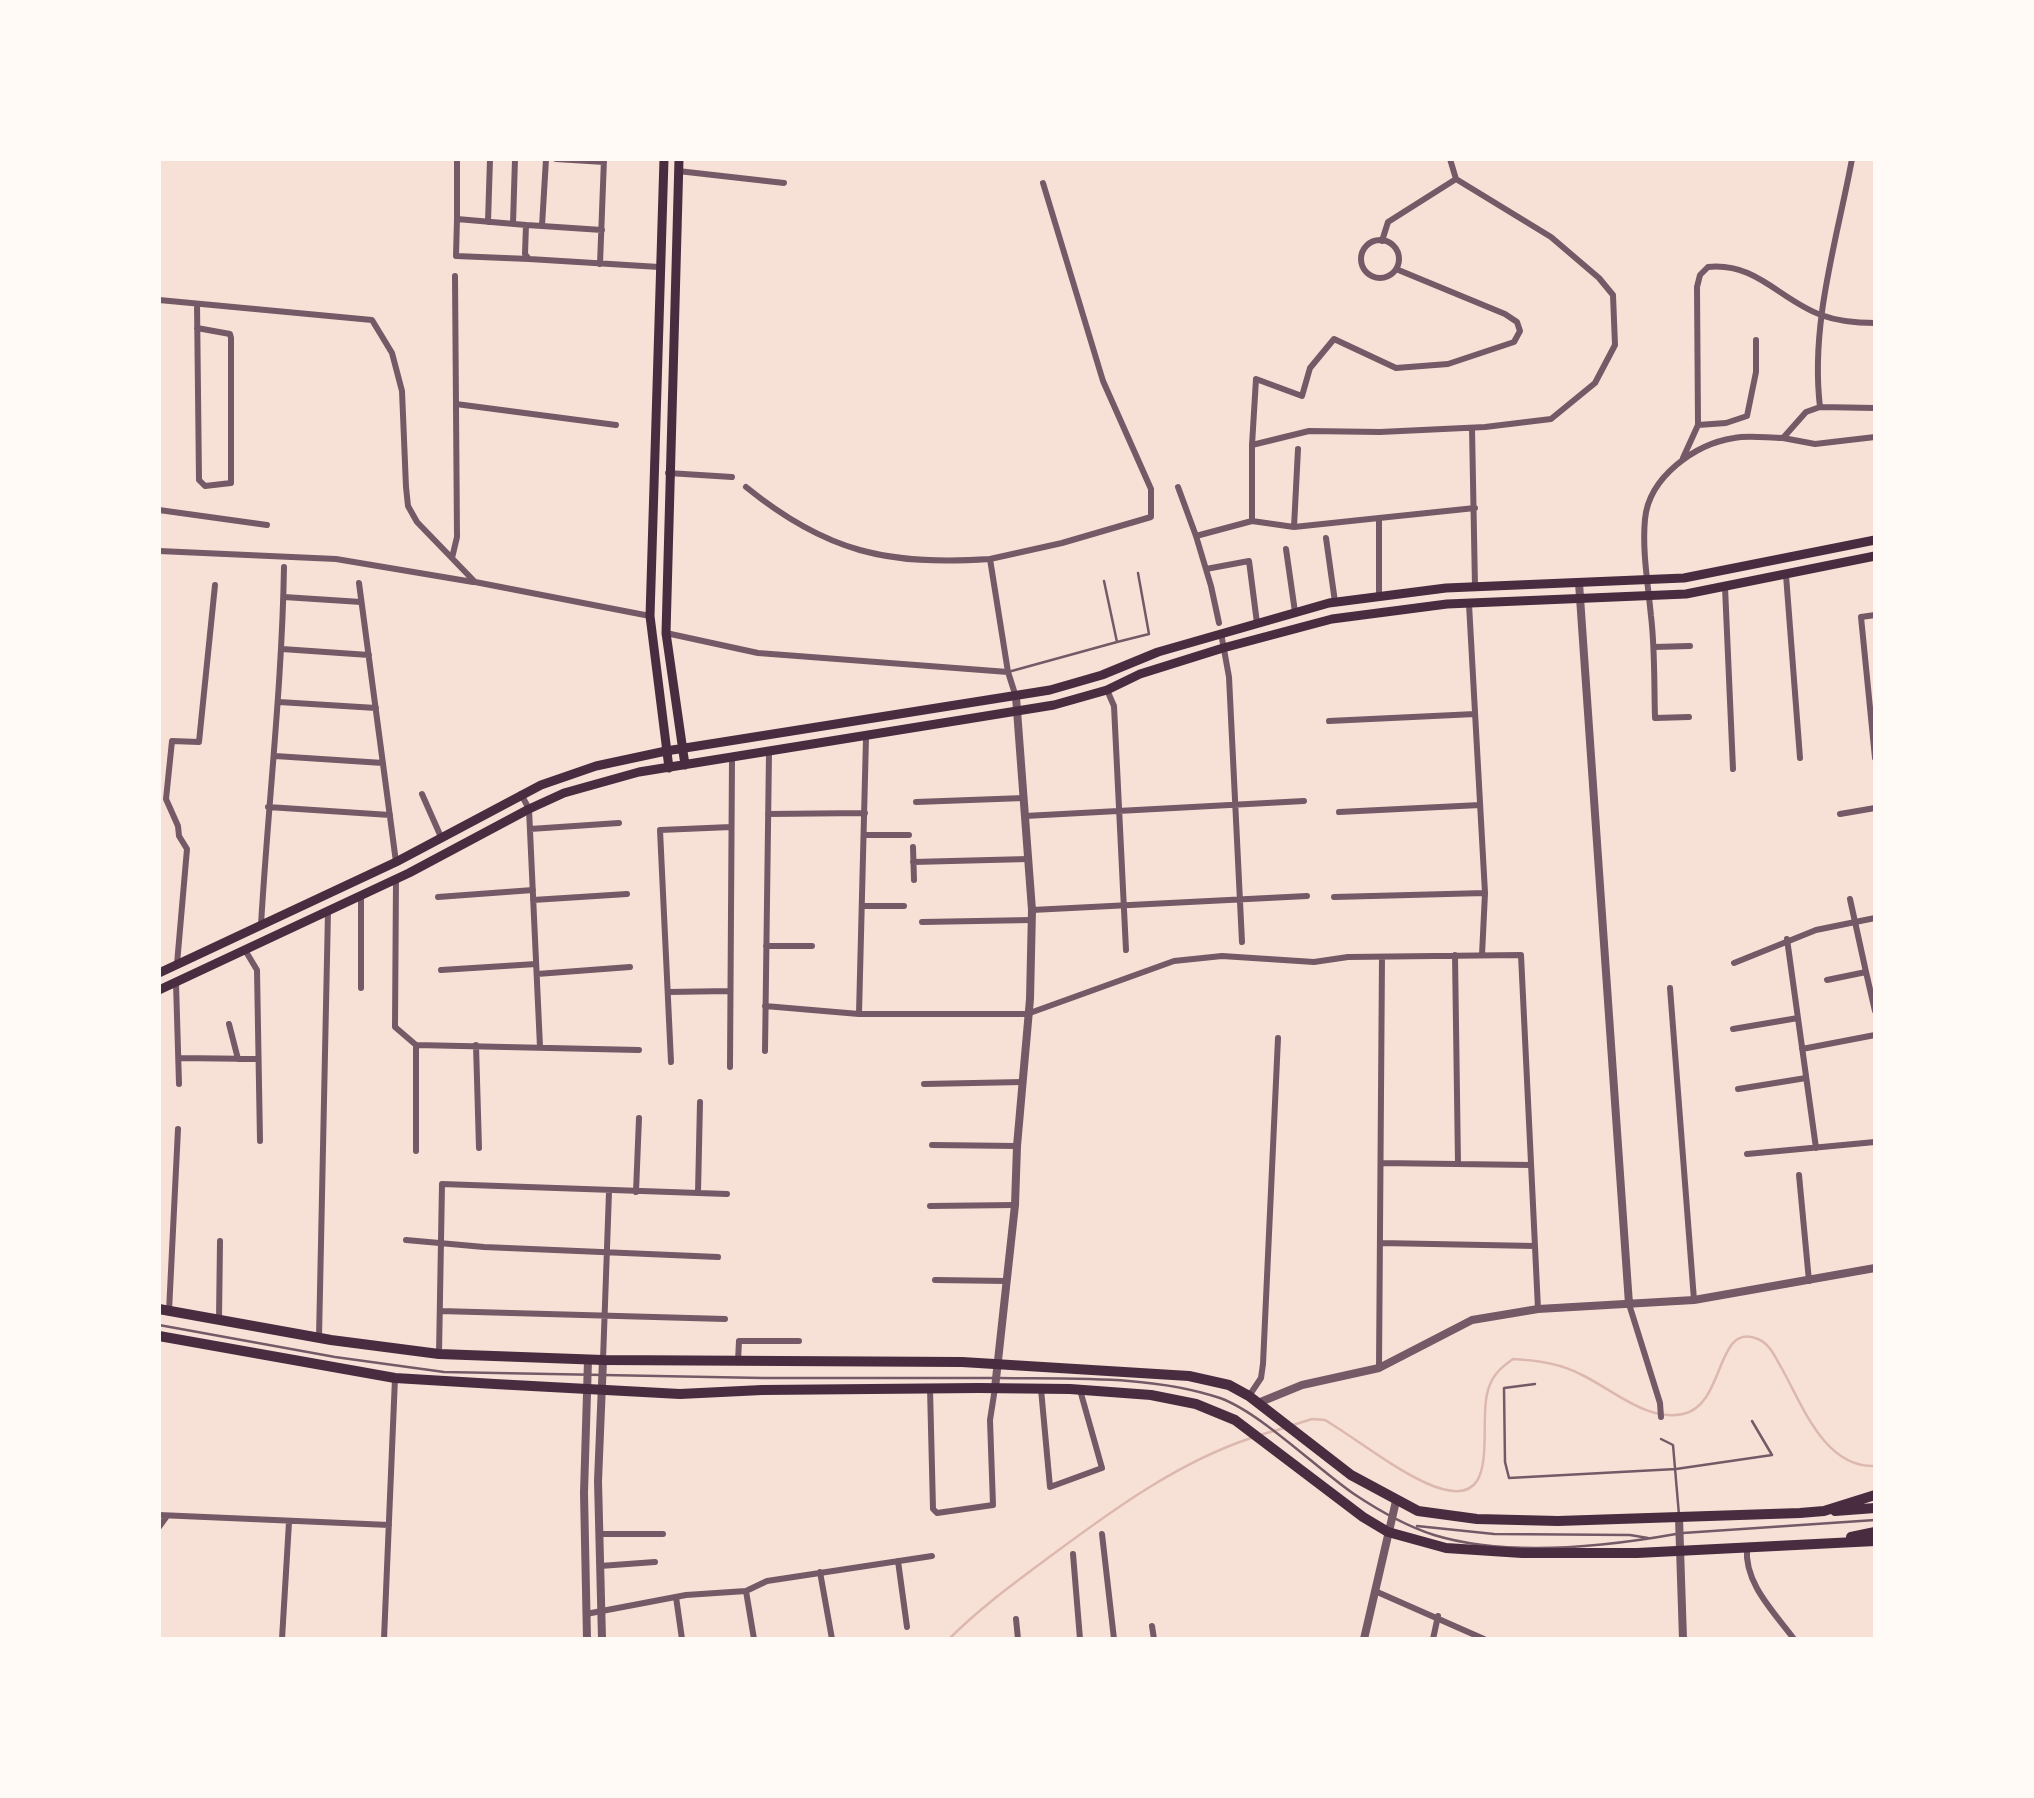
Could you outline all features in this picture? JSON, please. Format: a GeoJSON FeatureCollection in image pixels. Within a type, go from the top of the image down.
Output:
{"type":"FeatureCollection","features":[{"type":"Feature","properties":{"kind":"highway"},"geometry":{"type":"LineString","coordinates":[[164,1310],[319,1338],[439,1354],[588,1360],[998,1363],[1189,1377],[1229,1385],[1249,1396],[1301,1439],[1351,1475],[1396,1502],[1418,1511],[1444,1516],[1502,1520],[1679,1518],[1869,1509]]}},
{"type":"Feature","properties":{"kind":"highway"},"geometry":{"type":"LineString","coordinates":[[159,1336],[395,1378],[586,1390],[680,1394],[930,1388],[995,1383],[1041,1389],[1152,1395],[1196,1404],[1235,1420],[1354,1511],[1388,1532],[1446,1548],[1477,1552],[1637,1553],[1747,1548],[1873,1536]]}},
{"type":"Feature","properties":{"kind":"highway"},"geometry":{"type":"LineString","coordinates":[[1824,1511],[1875,1495]]}},
{"type":"Feature","properties":{"kind":"main road"},"geometry":{"type":"LineString","coordinates":[[664,159],[650,616],[669,768]]}},
{"type":"Feature","properties":{"kind":"main road"},"geometry":{"type":"LineString","coordinates":[[679,159],[668,474],[666,633],[685,765]]}},
{"type":"Feature","properties":{"kind":"main road"},"geometry":{"type":"LineString","coordinates":[[159,973],[396,862],[541,785],[596,766],[666,751],[1016,697],[1102,675],[1134,659],[1219,628],[1257,623],[1335,602],[1379,595],[1475,587],[1646,581],[1722,572],[1875,540]]}},
{"type":"Feature","properties":{"kind":"main road"},"geometry":{"type":"LineString","coordinates":[[159,990],[396,878],[548,800],[600,782],[685,765],[1018,713],[1107,690],[1140,674],[1223,648],[1332,619],[1469,604],[1648,596],[1725,587],[1875,556]]}},
{"type":"Feature","properties":{"kind":"street"},"geometry":{"type":"LineString","coordinates":[[457,159],[456,256],[659,267]]}},
{"type":"Feature","properties":{"kind":"street"},"geometry":{"type":"LineString","coordinates":[[488,222],[489,159]]}},
{"type":"Feature","properties":{"kind":"street"},"geometry":{"type":"LineString","coordinates":[[513,224],[515,159]]}},
{"type":"Feature","properties":{"kind":"street"},"geometry":{"type":"LineString","coordinates":[[542,226],[546,159]]}},
{"type":"Feature","properties":{"kind":"street"},"geometry":{"type":"LineString","coordinates":[[556,159],[604,161],[600,264]]}},
{"type":"Feature","properties":{"kind":"street"},"geometry":{"type":"LineString","coordinates":[[1252,445],[1309,431],[1380,432],[1472,428],[1550,419],[1595,383],[1615,345],[1613,295],[1599,278],[1551,237],[1456,179],[1450,159]]}},
{"type":"Feature","properties":{"kind":"street"},"geometry":{"type":"LineString","coordinates":[[1819,407],[1817,385],[1820,315],[1852,159]]}},
{"type":"Feature","properties":{"kind":"street"},"geometry":{"type":"LineString","coordinates":[[678,171],[784,183]]}},
{"type":"Feature","properties":{"kind":"street"},"geometry":{"type":"LineString","coordinates":[[1382,241],[1388,222],[1456,179]]}},
{"type":"Feature","properties":{"kind":"street"},"geometry":{"type":"LineString","coordinates":[[746,487],[778,513],[818,537],[909,561],[990,559],[1062,543],[1151,517],[1151,489],[1103,381],[1043,183]]}},
{"type":"Feature","properties":{"kind":"street"},"geometry":{"type":"LineString","coordinates":[[662,195],[677,197]]}},
{"type":"Feature","properties":{"kind":"street"},"geometry":{"type":"LineString","coordinates":[[457,219],[601,230]]}},
{"type":"Feature","properties":{"kind":"street"},"geometry":{"type":"LineString","coordinates":[[526,225],[525,254],[529,259]]}},
{"type":"Feature","properties":{"kind":"street"},"geometry":{"type":"LineString","coordinates":[[1382,241],[1397,252],[1396,269],[1387,277],[1375,277],[1362,266],[1365,248],[1382,241]]}},
{"type":"Feature","properties":{"kind":"street"},"geometry":{"type":"LineString","coordinates":[[1684,458],[1698,425],[1697,287],[1700,275],[1708,267],[1736,267],[1765,279],[1820,315],[1875,323]]}},
{"type":"Feature","properties":{"kind":"street"},"geometry":{"type":"LineString","coordinates":[[1252,521],[1252,445],[1256,379],[1302,396],[1310,368],[1334,339],[1396,368],[1448,364],[1514,342],[1520,331],[1517,322],[1505,314],[1396,269]]}},
{"type":"Feature","properties":{"kind":"street"},"geometry":{"type":"LineString","coordinates":[[452,558],[457,537],[455,276]]}},
{"type":"Feature","properties":{"kind":"street"},"geometry":{"type":"LineString","coordinates":[[159,300],[372,320],[392,353],[402,391],[408,506],[417,522],[475,582]]}},
{"type":"Feature","properties":{"kind":"street"},"geometry":{"type":"LineString","coordinates":[[197,303],[197,328],[198,480],[205,486],[221,485],[231,483],[231,338],[230,334],[222,331],[197,328]]}},
{"type":"Feature","properties":{"kind":"street"},"geometry":{"type":"LineString","coordinates":[[1698,425],[1726,423],[1747,416],[1756,372],[1756,340]]}},
{"type":"Feature","properties":{"kind":"street"},"geometry":{"type":"LineString","coordinates":[[456,404],[616,425]]}},
{"type":"Feature","properties":{"kind":"street"},"geometry":{"type":"LineString","coordinates":[[1783,438],[1806,412],[1819,407],[1875,408]]}},
{"type":"Feature","properties":{"kind":"street"},"geometry":{"type":"LineString","coordinates":[[1472,428],[1475,587]]}},
{"type":"Feature","properties":{"kind":"street"},"geometry":{"type":"LineString","coordinates":[[1689,717],[1655,718],[1654,647],[1646,581],[1645,518],[1652,494],[1665,474],[1684,458],[1733,438],[1783,438],[1815,444],[1875,437]]}},
{"type":"Feature","properties":{"kind":"street"},"geometry":{"type":"LineString","coordinates":[[1294,527],[1298,449]]}},
{"type":"Feature","properties":{"kind":"street"},"geometry":{"type":"LineString","coordinates":[[668,474],[732,477]]}},
{"type":"Feature","properties":{"kind":"street"},"geometry":{"type":"LineString","coordinates":[[1178,487],[1206,569],[1229,677],[1242,942]]}},
{"type":"Feature","properties":{"kind":"street"},"geometry":{"type":"LineString","coordinates":[[1196,536],[1252,521],[1294,527],[1475,508]]}},
{"type":"Feature","properties":{"kind":"street"},"geometry":{"type":"LineString","coordinates":[[159,510],[267,525]]}},
{"type":"Feature","properties":{"kind":"street"},"geometry":{"type":"LineString","coordinates":[[1379,518],[1379,595]]}},
{"type":"Feature","properties":{"kind":"street"},"geometry":{"type":"LineString","coordinates":[[1326,538],[1335,602]]}},
{"type":"Feature","properties":{"kind":"street"},"geometry":{"type":"LineString","coordinates":[[1286,549],[1295,612]]}},
{"type":"Feature","properties":{"kind":"street"},"geometry":{"type":"LineString","coordinates":[[159,551],[336,559],[475,582],[650,616]]}},
{"type":"Feature","properties":{"kind":"street"},"geometry":{"type":"LineString","coordinates":[[930,1388],[933,1509],[937,1513],[993,1505],[990,1420],[1015,1205],[1017,1146],[1029,1024],[1032,910],[1018,713],[1008,672],[990,559]]}},
{"type":"Feature","properties":{"kind":"street"},"geometry":{"type":"LineString","coordinates":[[1206,569],[1249,561],[1257,623]]}},
{"type":"Feature","properties":{"kind":"street"},"geometry":{"type":"LineString","coordinates":[[261,925],[268,807],[279,702],[284,567]]}},
{"type":"Feature","properties":{"kind":"street"},"geometry":{"type":"LineString","coordinates":[[1786,575],[1800,758]]}},
{"type":"Feature","properties":{"kind":"street"},"geometry":{"type":"LineString","coordinates":[[359,583],[396,862]]}},
{"type":"Feature","properties":{"kind":"street"},"geometry":{"type":"LineString","coordinates":[[1579,583],[1629,1304],[1660,1403],[1661,1417]]}},
{"type":"Feature","properties":{"kind":"street"},"geometry":{"type":"LineString","coordinates":[[177,964],[187,849],[179,836],[178,826],[166,799],[172,741],[200,742],[215,585]]}},
{"type":"Feature","properties":{"kind":"street"},"geometry":{"type":"LineString","coordinates":[[1725,587],[1733,769]]}},
{"type":"Feature","properties":{"kind":"street"},"geometry":{"type":"LineString","coordinates":[[284,597],[361,602]]}},
{"type":"Feature","properties":{"kind":"street"},"geometry":{"type":"LineString","coordinates":[[1469,604],[1485,893],[1482,955]]}},
{"type":"Feature","properties":{"kind":"street"},"geometry":{"type":"LineString","coordinates":[[1875,615],[1861,617],[1875,758]]}},
{"type":"Feature","properties":{"kind":"street"},"geometry":{"type":"LineString","coordinates":[[666,633],[758,653],[1008,672]]}},
{"type":"Feature","properties":{"kind":"street"},"geometry":{"type":"LineString","coordinates":[[1654,647],[1690,646]]}},
{"type":"Feature","properties":{"kind":"street"},"geometry":{"type":"LineString","coordinates":[[282,649],[369,655]]}},
{"type":"Feature","properties":{"kind":"street"},"geometry":{"type":"LineString","coordinates":[[1107,690],[1114,706],[1126,950]]}},
{"type":"Feature","properties":{"kind":"street"},"geometry":{"type":"LineString","coordinates":[[279,702],[376,708]]}},
{"type":"Feature","properties":{"kind":"street"},"geometry":{"type":"LineString","coordinates":[[1329,721],[1475,714]]}},
{"type":"Feature","properties":{"kind":"street"},"geometry":{"type":"LineString","coordinates":[[859,1014],[866,738]]}},
{"type":"Feature","properties":{"kind":"street"},"geometry":{"type":"LineString","coordinates":[[765,1051],[769,753]]}},
{"type":"Feature","properties":{"kind":"street"},"geometry":{"type":"LineString","coordinates":[[275,756],[383,763]]}},
{"type":"Feature","properties":{"kind":"street"},"geometry":{"type":"LineString","coordinates":[[730,1067],[732,759]]}},
{"type":"Feature","properties":{"kind":"street"},"geometry":{"type":"LineString","coordinates":[[541,785],[548,800]]}},
{"type":"Feature","properties":{"kind":"street"},"geometry":{"type":"LineString","coordinates":[[422,794],[441,837]]}},
{"type":"Feature","properties":{"kind":"street"},"geometry":{"type":"LineString","coordinates":[[522,794],[529,809],[540,1047]]}},
{"type":"Feature","properties":{"kind":"street"},"geometry":{"type":"LineString","coordinates":[[916,802],[1024,798]]}},
{"type":"Feature","properties":{"kind":"street"},"geometry":{"type":"LineString","coordinates":[[1025,816],[1304,801]]}},
{"type":"Feature","properties":{"kind":"street"},"geometry":{"type":"LineString","coordinates":[[1339,812],[1480,805]]}},
{"type":"Feature","properties":{"kind":"street"},"geometry":{"type":"LineString","coordinates":[[268,807],[390,815]]}},
{"type":"Feature","properties":{"kind":"street"},"geometry":{"type":"LineString","coordinates":[[1840,814],[1875,808]]}},
{"type":"Feature","properties":{"kind":"street"},"geometry":{"type":"LineString","coordinates":[[768,814],[865,813]]}},
{"type":"Feature","properties":{"kind":"street"},"geometry":{"type":"LineString","coordinates":[[530,829],[619,823]]}},
{"type":"Feature","properties":{"kind":"street"},"geometry":{"type":"LineString","coordinates":[[671,1062],[660,830],[732,827]]}},
{"type":"Feature","properties":{"kind":"street"},"geometry":{"type":"LineString","coordinates":[[864,835],[909,835]]}},
{"type":"Feature","properties":{"kind":"street"},"geometry":{"type":"LineString","coordinates":[[913,847],[914,880]]}},
{"type":"Feature","properties":{"kind":"street"},"geometry":{"type":"LineString","coordinates":[[914,862],[1028,859]]}},
{"type":"Feature","properties":{"kind":"street"},"geometry":{"type":"LineString","coordinates":[[396,878],[395,1027],[416,1045],[639,1050]]}},
{"type":"Feature","properties":{"kind":"street"},"geometry":{"type":"LineString","coordinates":[[438,897],[533,890]]}},
{"type":"Feature","properties":{"kind":"street"},"geometry":{"type":"LineString","coordinates":[[1334,897],[1485,893]]}},
{"type":"Feature","properties":{"kind":"street"},"geometry":{"type":"LineString","coordinates":[[533,900],[628,894]]}},
{"type":"Feature","properties":{"kind":"street"},"geometry":{"type":"LineString","coordinates":[[361,895],[361,988]]}},
{"type":"Feature","properties":{"kind":"street"},"geometry":{"type":"LineString","coordinates":[[1032,910],[1123,903],[1307,896]]}},
{"type":"Feature","properties":{"kind":"street"},"geometry":{"type":"LineString","coordinates":[[1850,899],[1875,1011]]}},
{"type":"Feature","properties":{"kind":"street"},"geometry":{"type":"LineString","coordinates":[[863,906],[904,906]]}},
{"type":"Feature","properties":{"kind":"street"},"geometry":{"type":"LineString","coordinates":[[319,1338],[328,911]]}},
{"type":"Feature","properties":{"kind":"street"},"geometry":{"type":"LineString","coordinates":[[1734,963],[1787,939],[1875,918]]}},
{"type":"Feature","properties":{"kind":"street"},"geometry":{"type":"LineString","coordinates":[[922,922],[1032,920]]}},
{"type":"Feature","properties":{"kind":"street"},"geometry":{"type":"LineString","coordinates":[[1787,939],[1816,1148]]}},
{"type":"Feature","properties":{"kind":"street"},"geometry":{"type":"LineString","coordinates":[[766,946],[812,946]]}},
{"type":"Feature","properties":{"kind":"street"},"geometry":{"type":"LineString","coordinates":[[245,950],[257,970],[260,1142]]}},
{"type":"Feature","properties":{"kind":"street"},"geometry":{"type":"LineString","coordinates":[[1455,955],[1458,1164]]}},
{"type":"Feature","properties":{"kind":"street"},"geometry":{"type":"LineString","coordinates":[[765,1006],[859,1014],[1027,1014],[1174,961],[1222,956],[1314,962],[1382,957],[1521,955],[1538,1309]]}},
{"type":"Feature","properties":{"kind":"street"},"geometry":{"type":"LineString","coordinates":[[1379,1368],[1382,957]]}},
{"type":"Feature","properties":{"kind":"street"},"geometry":{"type":"LineString","coordinates":[[441,970],[536,964]]}},
{"type":"Feature","properties":{"kind":"street"},"geometry":{"type":"LineString","coordinates":[[537,974],[630,967]]}},
{"type":"Feature","properties":{"kind":"street"},"geometry":{"type":"LineString","coordinates":[[1827,980],[1866,972]]}},
{"type":"Feature","properties":{"kind":"street"},"geometry":{"type":"LineString","coordinates":[[176,983],[179,1084]]}},
{"type":"Feature","properties":{"kind":"street"},"geometry":{"type":"LineString","coordinates":[[1670,988],[1694,1300]]}},
{"type":"Feature","properties":{"kind":"street"},"geometry":{"type":"LineString","coordinates":[[668,992],[730,990]]}},
{"type":"Feature","properties":{"kind":"street"},"geometry":{"type":"LineString","coordinates":[[1733,1029],[1798,1018]]}},
{"type":"Feature","properties":{"kind":"street"},"geometry":{"type":"LineString","coordinates":[[229,1024],[238,1059]]}},
{"type":"Feature","properties":{"kind":"street"},"geometry":{"type":"LineString","coordinates":[[1802,1049],[1875,1035]]}},
{"type":"Feature","properties":{"kind":"street"},"geometry":{"type":"LineString","coordinates":[[1249,1396],[1261,1378],[1263,1364],[1278,1038]]}},
{"type":"Feature","properties":{"kind":"street"},"geometry":{"type":"LineString","coordinates":[[416,1045],[416,1151]]}},
{"type":"Feature","properties":{"kind":"street"},"geometry":{"type":"LineString","coordinates":[[476,1045],[479,1148]]}},
{"type":"Feature","properties":{"kind":"street"},"geometry":{"type":"LineString","coordinates":[[179,1058],[258,1059]]}},
{"type":"Feature","properties":{"kind":"street"},"geometry":{"type":"LineString","coordinates":[[1738,1089],[1806,1078]]}},
{"type":"Feature","properties":{"kind":"street"},"geometry":{"type":"LineString","coordinates":[[924,1084],[1023,1082]]}},
{"type":"Feature","properties":{"kind":"street"},"geometry":{"type":"LineString","coordinates":[[698,1194],[700,1102]]}},
{"type":"Feature","properties":{"kind":"street"},"geometry":{"type":"LineString","coordinates":[[636,1192],[639,1118]]}},
{"type":"Feature","properties":{"kind":"street"},"geometry":{"type":"LineString","coordinates":[[164,1310],[178,1129]]}},
{"type":"Feature","properties":{"kind":"street"},"geometry":{"type":"LineString","coordinates":[[1747,1154],[1875,1142]]}},
{"type":"Feature","properties":{"kind":"street"},"geometry":{"type":"LineString","coordinates":[[932,1145],[1017,1146]]}},
{"type":"Feature","properties":{"kind":"street"},"geometry":{"type":"LineString","coordinates":[[1381,1163],[1531,1165]]}},
{"type":"Feature","properties":{"kind":"street"},"geometry":{"type":"LineString","coordinates":[[1799,1175],[1809,1281]]}},
{"type":"Feature","properties":{"kind":"street"},"geometry":{"type":"LineString","coordinates":[[439,1354],[442,1185],[726,1194]]}},
{"type":"Feature","properties":{"kind":"street"},"geometry":{"type":"LineString","coordinates":[[602,1639],[599,1534],[601,1376],[606,1316],[609,1192]]}},
{"type":"Feature","properties":{"kind":"street"},"geometry":{"type":"LineString","coordinates":[[930,1206],[1015,1205]]}},
{"type":"Feature","properties":{"kind":"street"},"geometry":{"type":"LineString","coordinates":[[407,1240],[606,1253],[718,1257]]}},
{"type":"Feature","properties":{"kind":"street"},"geometry":{"type":"LineString","coordinates":[[219,1319],[220,1241]]}},
{"type":"Feature","properties":{"kind":"street"},"geometry":{"type":"LineString","coordinates":[[1381,1244],[1535,1246]]}},
{"type":"Feature","properties":{"kind":"street"},"geometry":{"type":"LineString","coordinates":[[1258,1403],[1302,1385],[1379,1368],[1472,1320],[1538,1309],[1694,1300],[1875,1268]]}},
{"type":"Feature","properties":{"kind":"street"},"geometry":{"type":"LineString","coordinates":[[935,1280],[1007,1281]]}},
{"type":"Feature","properties":{"kind":"street"},"geometry":{"type":"LineString","coordinates":[[440,1311],[725,1319]]}},
{"type":"Feature","properties":{"kind":"street"},"geometry":{"type":"LineString","coordinates":[[738,1361],[739,1340],[799,1341]]}},
{"type":"Feature","properties":{"kind":"street"},"geometry":{"type":"LineString","coordinates":[[587,1639],[583,1493],[588,1360]]}},
{"type":"Feature","properties":{"kind":"street"},"geometry":{"type":"LineString","coordinates":[[384,1639],[395,1378]]}},
{"type":"Feature","properties":{"kind":"street"},"geometry":{"type":"LineString","coordinates":[[1041,1389],[1050,1487],[1102,1468],[1080,1390]]}},
{"type":"Feature","properties":{"kind":"street"},"geometry":{"type":"LineString","coordinates":[[1364,1639],[1396,1502]]}},
{"type":"Feature","properties":{"kind":"street"},"geometry":{"type":"LineString","coordinates":[[159,1527],[163,1516],[389,1525]]}},
{"type":"Feature","properties":{"kind":"street"},"geometry":{"type":"LineString","coordinates":[[1679,1518],[1683,1639]]}},
{"type":"Feature","properties":{"kind":"street"},"geometry":{"type":"LineString","coordinates":[[282,1639],[289,1522]]}},
{"type":"Feature","properties":{"kind":"street"},"geometry":{"type":"LineString","coordinates":[[599,1534],[663,1534]]}},
{"type":"Feature","properties":{"kind":"street"},"geometry":{"type":"LineString","coordinates":[[1102,1534],[1114,1639]]}},
{"type":"Feature","properties":{"kind":"street"},"geometry":{"type":"LineString","coordinates":[[1747,1548],[1745,1566],[1753,1582],[1794,1639]]}},
{"type":"Feature","properties":{"kind":"street"},"geometry":{"type":"LineString","coordinates":[[1073,1554],[1080,1639]]}},
{"type":"Feature","properties":{"kind":"street"},"geometry":{"type":"LineString","coordinates":[[586,1614],[676,1597],[746,1591],[767,1581],[932,1556]]}},
{"type":"Feature","properties":{"kind":"street"},"geometry":{"type":"LineString","coordinates":[[898,1561],[908,1627]]}},
{"type":"Feature","properties":{"kind":"street"},"geometry":{"type":"LineString","coordinates":[[600,1566],[655,1562]]}},
{"type":"Feature","properties":{"kind":"street"},"geometry":{"type":"LineString","coordinates":[[820,1572],[832,1639]]}},
{"type":"Feature","properties":{"kind":"street"},"geometry":{"type":"LineString","coordinates":[[746,1591],[754,1639]]}},
{"type":"Feature","properties":{"kind":"street"},"geometry":{"type":"LineString","coordinates":[[1375,1591],[1438,1616],[1484,1639]]}},
{"type":"Feature","properties":{"kind":"street"},"geometry":{"type":"LineString","coordinates":[[676,1597],[682,1639]]}},
{"type":"Feature","properties":{"kind":"street"},"geometry":{"type":"LineString","coordinates":[[1433,1639],[1438,1616]]}},
{"type":"Feature","properties":{"kind":"street"},"geometry":{"type":"LineString","coordinates":[[1016,1619],[1018,1639]]}},
{"type":"Feature","properties":{"kind":"street"},"geometry":{"type":"LineString","coordinates":[[1152,1626],[1154,1639]]}},
{"type":"Feature","properties":{"kind":"lane"},"geometry":{"type":"LineString","coordinates":[[1008,672],[1149,634],[1138,573]]}},
{"type":"Feature","properties":{"kind":"lane"},"geometry":{"type":"LineString","coordinates":[[1104,582],[1116,642]]}},
{"type":"Feature","properties":{"kind":"lane"},"geometry":{"type":"LineString","coordinates":[[159,1325],[335,1357],[444,1372],[1152,1384],[1223,1399],[1290,1444],[1354,1494],[1412,1526],[1434,1535],[1498,1546],[1630,1543],[1679,1533],[1875,1520]]}},
{"type":"Feature","properties":{"kind":"lane"},"geometry":{"type":"LineString","coordinates":[[1535,1384],[1504,1388],[1505,1462],[1509,1478],[1676,1469],[1772,1455],[1752,1421]]}},
{"type":"Feature","properties":{"kind":"lane"},"geometry":{"type":"LineString","coordinates":[[1661,1438],[1673,1445],[1679,1518]]}},
{"type":"Feature","properties":{"kind":"lane"},"geometry":{"type":"LineString","coordinates":[[1412,1526],[1494,1534],[1630,1535],[1651,1538]]}},
{"type":"Feature","properties":{"kind":"waterway"},"geometry":{"type":"LineString","coordinates":[[1290,1426],[1312,1419],[1325,1420],[1413,1477],[1452,1491],[1468,1489],[1478,1479],[1483,1463],[1489,1387],[1493,1378],[1513,1359],[1564,1367],[1642,1409],[1669,1415],[1683,1414],[1697,1407],[1707,1396],[1727,1352],[1734,1342],[1744,1337],[1758,1339],[1769,1347],[1807,1415],[1828,1445],[1842,1457],[1857,1464],[1875,1466]]}},
{"type":"Feature","properties":{"kind":"waterway"},"geometry":{"type":"LineString","coordinates":[[1260,1435],[1284,1428]]}},
{"type":"Feature","properties":{"kind":"waterway"},"geometry":{"type":"LineString","coordinates":[[949,1639],[1012,1585],[1148,1488],[1200,1459],[1254,1437]]}}]}
